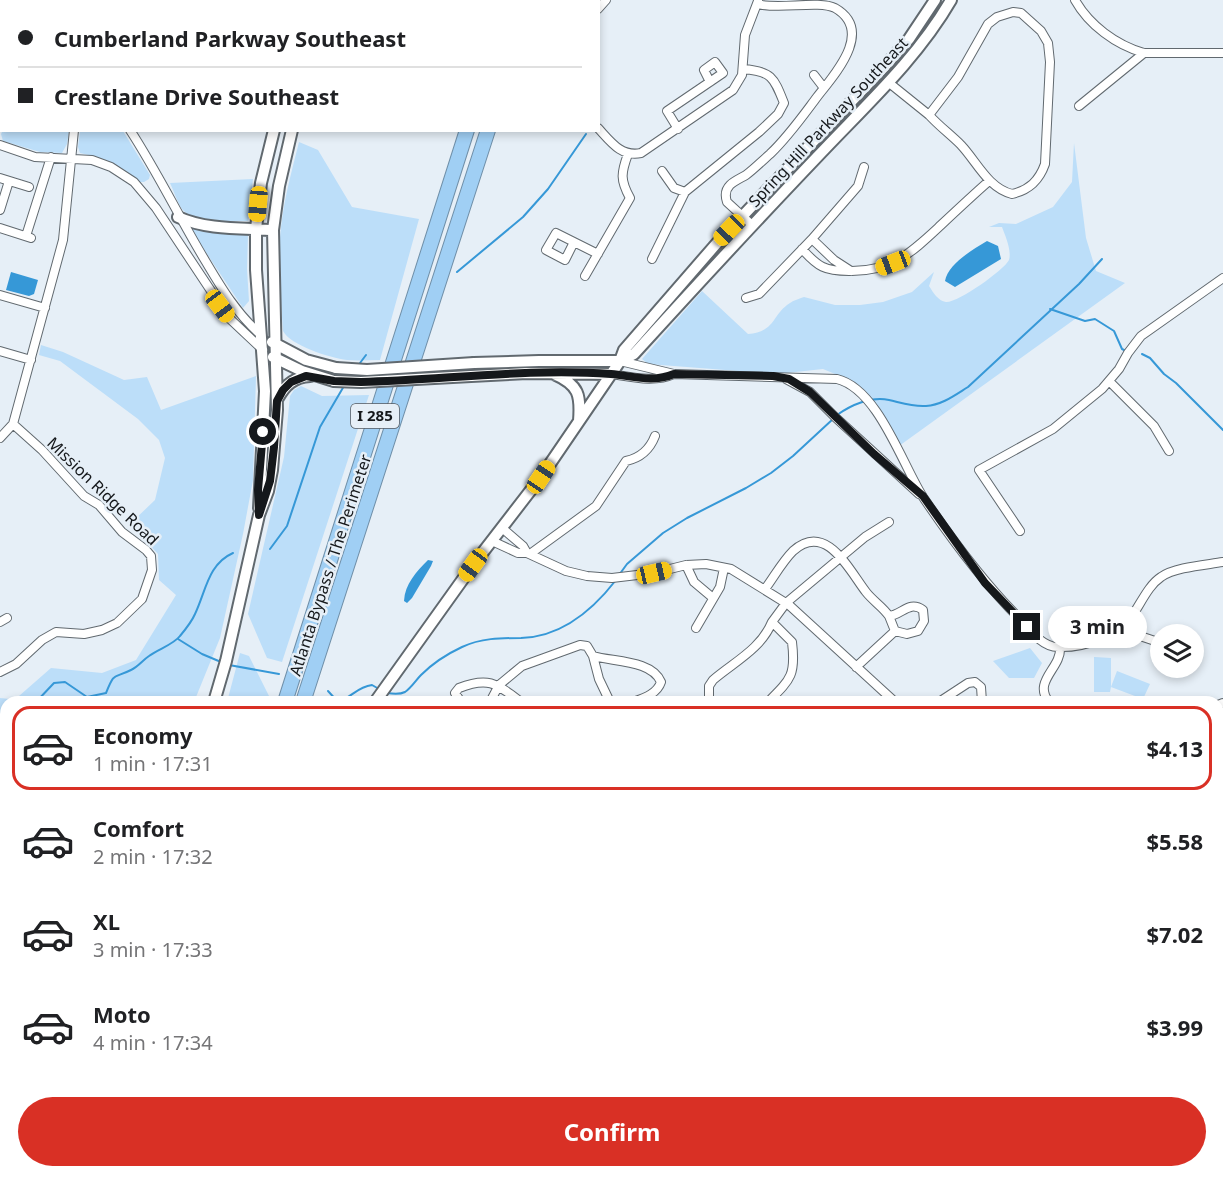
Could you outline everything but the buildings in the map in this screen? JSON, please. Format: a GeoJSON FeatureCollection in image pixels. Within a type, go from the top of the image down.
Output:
{"type":"FeatureCollection","features":[{"type":"Feature","properties":{"kind":"highway","name":"Atlanta Bypass / The Perimeter"},"geometry":{"type":"LineString","coordinates":[[287,696],[466,132]]}},
{"type":"Feature","properties":{"kind":"highway","name":"Atlanta Bypass / The Perimeter"},"geometry":{"type":"LineString","coordinates":[[305,696],[487,132]]}},
{"type":"Feature","properties":{"kind":"street","name":"Spring Hill Parkway Southeast"},"geometry":{"type":"LineString","coordinates":[[378,696],[541,477],[620,361],[624,350],[742,217],[909,39],[935,0]]}},
{"type":"Feature","properties":{"kind":"street","name":"Spring Hill Parkway Southeast"},"geometry":{"type":"LineString","coordinates":[[620,361],[634,354],[752,225],[888,82],[916,51],[951,0]]}},
{"type":"Feature","properties":{"kind":"street"},"geometry":{"type":"LineString","coordinates":[[1075,0],[1087,18],[1105,34],[1143,53],[1223,53]]}},
{"type":"Feature","properties":{"kind":"street"},"geometry":{"type":"LineString","coordinates":[[600,130],[617,148],[628,154],[644,151],[733,90],[740,82],[745,35],[758,2],[768,7],[822,5],[835,8],[847,20],[850,28],[851,43],[847,56],[848,65],[838,78],[831,79],[782,142],[757,166],[728,187],[725,199],[752,225]]}},
{"type":"Feature","properties":{"kind":"street"},"geometry":{"type":"LineString","coordinates":[[888,82],[929,115],[961,146],[989,181],[1012,194],[1031,187],[1042,173],[1046,156],[1050,62],[1048,43],[1041,32],[1021,14],[1005,13],[997,17],[988,24],[958,77],[929,115]]}},
{"type":"Feature","properties":{"kind":"street"},"geometry":{"type":"LineString","coordinates":[[1079,106],[1143,53]]}},
{"type":"Feature","properties":{"kind":"street"},"geometry":{"type":"LineString","coordinates":[[652,260],[685,192],[759,132],[778,114],[784,104],[774,79],[762,70],[743,69]]}},
{"type":"Feature","properties":{"kind":"street"},"geometry":{"type":"LineString","coordinates":[[814,75],[824,88]]}},
{"type":"Feature","properties":{"kind":"street"},"geometry":{"type":"LineString","coordinates":[[678,129],[667,111],[710,82]]}},
{"type":"Feature","properties":{"kind":"street"},"geometry":{"type":"LineString","coordinates":[[0,438],[13,424],[63,240],[74,132]]}},
{"type":"Feature","properties":{"kind":"street"},"geometry":{"type":"LineString","coordinates":[[131,132],[178,217],[232,305],[261,335],[306,360],[336,368],[367,370],[474,363],[620,361],[674,374],[773,376],[837,379],[848,382],[858,390],[881,419],[923,496],[985,583],[1041,641],[1060,647],[1095,640],[1123,626],[1133,616],[1147,592],[1162,576],[1223,562]]}},
{"type":"Feature","properties":{"kind":"street"},"geometry":{"type":"LineString","coordinates":[[259,515],[258,490],[264,407],[263,350],[256,270],[256,229],[261,183],[274,132]]}},
{"type":"Feature","properties":{"kind":"street"},"geometry":{"type":"LineString","coordinates":[[216,696],[272,470],[277,401],[273,230],[279,186],[292,132]]}},
{"type":"Feature","properties":{"kind":"street"},"geometry":{"type":"LineString","coordinates":[[0,145],[26,155],[71,157],[102,163],[119,171],[134,182],[156,208],[229,318],[276,360],[316,376],[334,381],[367,382],[551,373],[611,374],[663,379],[674,374]]}},
{"type":"Feature","properties":{"kind":"street"},"geometry":{"type":"LineString","coordinates":[[585,276],[630,198],[622,184],[628,154]]}},
{"type":"Feature","properties":{"kind":"street"},"geometry":{"type":"LineString","coordinates":[[0,228],[28,237],[51,157]]}},
{"type":"Feature","properties":{"kind":"street"},"geometry":{"type":"LineString","coordinates":[[746,297],[759,294],[812,238],[858,186],[864,167]]}},
{"type":"Feature","properties":{"kind":"street"},"geometry":{"type":"LineString","coordinates":[[662,171],[674,188],[685,192]]}},
{"type":"Feature","properties":{"kind":"street"},"geometry":{"type":"LineString","coordinates":[[0,178],[29,187]]}},
{"type":"Feature","properties":{"kind":"street"},"geometry":{"type":"LineString","coordinates":[[0,210],[9,181]]}},
{"type":"Feature","properties":{"kind":"street"},"geometry":{"type":"LineString","coordinates":[[802,249],[818,266],[827,270],[877,269],[910,254],[989,181]]}},
{"type":"Feature","properties":{"kind":"street"},"geometry":{"type":"LineString","coordinates":[[178,217],[200,224],[273,230]]}},
{"type":"Feature","properties":{"kind":"street"},"geometry":{"type":"LineString","coordinates":[[812,238],[834,260],[852,271]]}},
{"type":"Feature","properties":{"kind":"street"},"geometry":{"type":"LineString","coordinates":[[574,242],[598,254]]}},
{"type":"Feature","properties":{"kind":"street"},"geometry":{"type":"LineString","coordinates":[[1020,531],[979,470],[1053,429],[1109,381],[1142,336],[1223,278]]}},
{"type":"Feature","properties":{"kind":"street"},"geometry":{"type":"LineString","coordinates":[[0,295],[45,308]]}},
{"type":"Feature","properties":{"kind":"street"},"geometry":{"type":"LineString","coordinates":[[0,351],[31,360]]}},
{"type":"Feature","properties":{"kind":"street"},"geometry":{"type":"LineString","coordinates":[[551,373],[575,387],[580,401],[578,421]]}},
{"type":"Feature","properties":{"kind":"street"},"geometry":{"type":"LineString","coordinates":[[277,401],[291,382],[301,376],[316,376]]}},
{"type":"Feature","properties":{"kind":"street"},"geometry":{"type":"LineString","coordinates":[[773,376],[789,379],[810,392],[923,496]]}},
{"type":"Feature","properties":{"kind":"street"},"geometry":{"type":"LineString","coordinates":[[1109,381],[1154,426],[1169,451]]}},
{"type":"Feature","properties":{"kind":"street","name":"Mission Ridge Road"},"geometry":{"type":"LineString","coordinates":[[0,672],[16,664],[42,640],[56,632],[84,634],[102,630],[117,623],[142,599],[152,570],[151,556],[146,550],[122,532],[99,505],[84,496],[42,450],[13,424]]}},
{"type":"Feature","properties":{"kind":"street"},"geometry":{"type":"LineString","coordinates":[[528,554],[596,506],[626,460],[636,459],[651,445],[654,436]]}},
{"type":"Feature","properties":{"kind":"street"},"geometry":{"type":"LineString","coordinates":[[709,696],[713,681],[757,646],[768,633],[771,622],[786,603],[865,537],[889,522]]}},
{"type":"Feature","properties":{"kind":"street"},"geometry":{"type":"LineString","coordinates":[[502,528],[523,546],[528,554]]}},
{"type":"Feature","properties":{"kind":"street"},"geometry":{"type":"LineString","coordinates":[[492,542],[518,553],[528,554],[566,571],[587,576],[612,578],[654,573],[686,565],[706,564],[731,569],[786,603],[887,696]]}},
{"type":"Feature","properties":{"kind":"street"},"geometry":{"type":"LineString","coordinates":[[765,589],[788,558],[802,544],[813,542],[824,544],[841,558],[867,594],[889,616],[895,631]]}},
{"type":"Feature","properties":{"kind":"street"},"geometry":{"type":"LineString","coordinates":[[686,565],[694,582],[713,598]]}},
{"type":"Feature","properties":{"kind":"street"},"geometry":{"type":"LineString","coordinates":[[696,628],[720,587],[724,568]]}},
{"type":"Feature","properties":{"kind":"street"},"geometry":{"type":"LineString","coordinates":[[889,616],[912,606],[922,610],[924,624],[918,631],[907,634],[895,631]]}},
{"type":"Feature","properties":{"kind":"street"},"geometry":{"type":"LineString","coordinates":[[771,622],[792,642],[794,669],[792,675],[774,696]]}},
{"type":"Feature","properties":{"kind":"street"},"geometry":{"type":"LineString","coordinates":[[1123,626],[1134,634],[1150,639]]}},
{"type":"Feature","properties":{"kind":"street"},"geometry":{"type":"LineString","coordinates":[[856,667],[895,631]]}},
{"type":"Feature","properties":{"kind":"street"},"geometry":{"type":"LineString","coordinates":[[493,696],[499,685],[522,666],[580,645],[587,646],[593,656],[599,679],[607,696]]}},
{"type":"Feature","properties":{"kind":"street"},"geometry":{"type":"LineString","coordinates":[[1046,696],[1043,691],[1044,684],[1060,659],[1060,647]]}},
{"type":"Feature","properties":{"kind":"street"},"geometry":{"type":"LineString","coordinates":[[593,656],[645,666],[657,674],[661,682],[659,688],[647,696]]}},
{"type":"Feature","properties":{"kind":"street"},"geometry":{"type":"LineString","coordinates":[[457,696],[455,693],[459,688],[485,681],[499,685],[513,696]]}},
{"type":"Feature","properties":{"kind":"street"},"geometry":{"type":"LineString","coordinates":[[948,696],[968,683],[975,682],[981,687],[982,696]]}},
{"type":"Feature","properties":{"kind":"shaded area"},"geometry":{"type":"Polygon","coordinates":[[[2,132],[69,132],[67,144],[62,153],[40,152],[3,141],[2,132]]]}},
{"type":"Feature","properties":{"kind":"shaded area"},"geometry":{"type":"Polygon","coordinates":[[[80,132],[124,132],[150,175],[149,179],[140,182],[112,163],[80,153],[78,147],[80,132]]]}},
{"type":"Feature","properties":{"kind":"shaded area"},"geometry":{"type":"Polygon","coordinates":[[[299,142],[318,150],[352,207],[419,219],[380,360],[331,357],[302,346],[283,331],[279,273],[281,226],[299,142]]]}},
{"type":"Feature","properties":{"kind":"shaded area"},"geometry":{"type":"Polygon","coordinates":[[[1074,143],[1086,238],[1096,271],[1125,283],[899,446],[873,405],[852,381],[823,369],[777,374],[648,364],[642,359],[702,291],[748,334],[764,330],[784,308],[804,297],[835,305],[883,302],[912,292],[934,272],[929,286],[943,301],[952,301],[970,292],[990,278],[1009,260],[1009,248],[1002,227],[989,227],[999,223],[1016,224],[1053,207],[1072,182],[1074,143]]]}},
{"type":"Feature","properties":{"kind":"shaded area"},"geometry":{"type":"Polygon","coordinates":[[[253,179],[248,221],[213,221],[188,214],[180,206],[170,183],[253,179]]]}},
{"type":"Feature","properties":{"kind":"shaded area"},"geometry":{"type":"Polygon","coordinates":[[[193,227],[207,231],[248,235],[249,301],[243,308],[191,230],[193,227]]]}},
{"type":"Feature","properties":{"kind":"shaded area"},"geometry":{"type":"Polygon","coordinates":[[[41,345],[63,352],[124,380],[147,377],[161,410],[256,376],[253,480],[243,534],[220,638],[196,696],[19,696],[51,668],[102,673],[136,660],[176,595],[159,580],[158,554],[130,524],[155,500],[165,458],[159,440],[138,419],[60,361],[39,355],[41,345]]]}},
{"type":"Feature","properties":{"kind":"shaded area"},"geometry":{"type":"Polygon","coordinates":[[[301,386],[322,396],[369,395],[282,662],[267,658],[248,614],[284,457],[290,396],[301,386]]]}},
{"type":"Feature","properties":{"kind":"shaded area"},"geometry":{"type":"Polygon","coordinates":[[[1030,648],[1042,663],[1034,678],[1009,678],[993,661],[1030,648]]]}},
{"type":"Feature","properties":{"kind":"shaded area"},"geometry":{"type":"Polygon","coordinates":[[[240,653],[249,656],[269,696],[229,696],[240,653]]]}},
{"type":"Feature","properties":{"kind":"shaded area"},"geometry":{"type":"Polygon","coordinates":[[[1094,657],[1111,658],[1110,692],[1094,692],[1094,657]]]}},
{"type":"Feature","properties":{"kind":"shaded area"},"geometry":{"type":"Polygon","coordinates":[[[1117,671],[1150,684],[1144,696],[1135,696],[1111,687],[1117,671]]]}},
{"type":"Feature","properties":{"kind":"water"},"geometry":{"type":"Polygon","coordinates":[[[987,241],[998,246],[1001,259],[955,287],[945,281],[956,263],[987,241]]]}},
{"type":"Feature","properties":{"kind":"water"},"geometry":{"type":"Polygon","coordinates":[[[11,272],[38,280],[34,294],[29,296],[6,290],[11,272]]]}},
{"type":"Feature","properties":{"kind":"water"},"geometry":{"type":"Polygon","coordinates":[[[428,560],[433,561],[431,566],[407,603],[404,601],[409,584],[428,560]]]}},
{"type":"Feature","properties":{"kind":"waterway"},"geometry":{"type":"LineString","coordinates":[[457,272],[523,217],[548,189],[586,134]]}},
{"type":"Feature","properties":{"kind":"waterway"},"geometry":{"type":"LineString","coordinates":[[837,415],[868,400],[882,399],[926,406],[937,404],[953,396],[968,387],[1079,284],[1102,259]]}},
{"type":"Feature","properties":{"kind":"waterway"},"geometry":{"type":"LineString","coordinates":[[1050,309],[1085,321],[1095,319],[1114,331],[1124,350]]}},
{"type":"Feature","properties":{"kind":"waterway"},"geometry":{"type":"LineString","coordinates":[[1142,354],[1150,358],[1223,430]]}},
{"type":"Feature","properties":{"kind":"waterway"},"geometry":{"type":"LineString","coordinates":[[357,367],[366,355]]}},
{"type":"Feature","properties":{"kind":"waterway"},"geometry":{"type":"LineString","coordinates":[[270,549],[287,526],[320,427],[344,386]]}},
{"type":"Feature","properties":{"kind":"waterway"},"geometry":{"type":"LineString","coordinates":[[619,575],[627,564],[663,533],[771,473],[833,419]]}},
{"type":"Feature","properties":{"kind":"waterway"},"geometry":{"type":"LineString","coordinates":[[92,696],[106,693],[115,677],[134,669],[149,656],[180,636],[194,617],[213,571],[218,564],[233,553]]}},
{"type":"Feature","properties":{"kind":"waterway"},"geometry":{"type":"LineString","coordinates":[[387,693],[405,692],[435,663],[469,644],[491,639],[536,636],[562,627],[586,612],[616,580]]}},
{"type":"Feature","properties":{"kind":"waterway"},"geometry":{"type":"LineString","coordinates":[[178,639],[202,654],[221,662]]}},
{"type":"Feature","properties":{"kind":"waterway"},"geometry":{"type":"LineString","coordinates":[[229,665],[279,674]]}},
{"type":"Feature","properties":{"kind":"waterway"},"geometry":{"type":"LineString","coordinates":[[42,696],[54,683],[65,682],[86,696]]}},
{"type":"Feature","properties":{"kind":"waterway"},"geometry":{"type":"LineString","coordinates":[[350,696],[367,686],[372,685],[379,689]]}},
{"type":"Feature","properties":{"kind":"waterway"},"geometry":{"type":"LineString","coordinates":[[328,691],[333,696]]}},
{"type":"Feature","properties":{"kind":"route"},"geometry":{"type":"LineString","coordinates":[[263,432],[258,490],[259,515],[268,491],[272,470],[277,401],[286,386],[301,376],[310,375],[334,381],[361,382],[551,373],[611,374],[646,379],[663,379],[674,374],[773,376],[789,379],[810,392],[874,454],[923,496],[985,583],[1027,627]]}}]}
